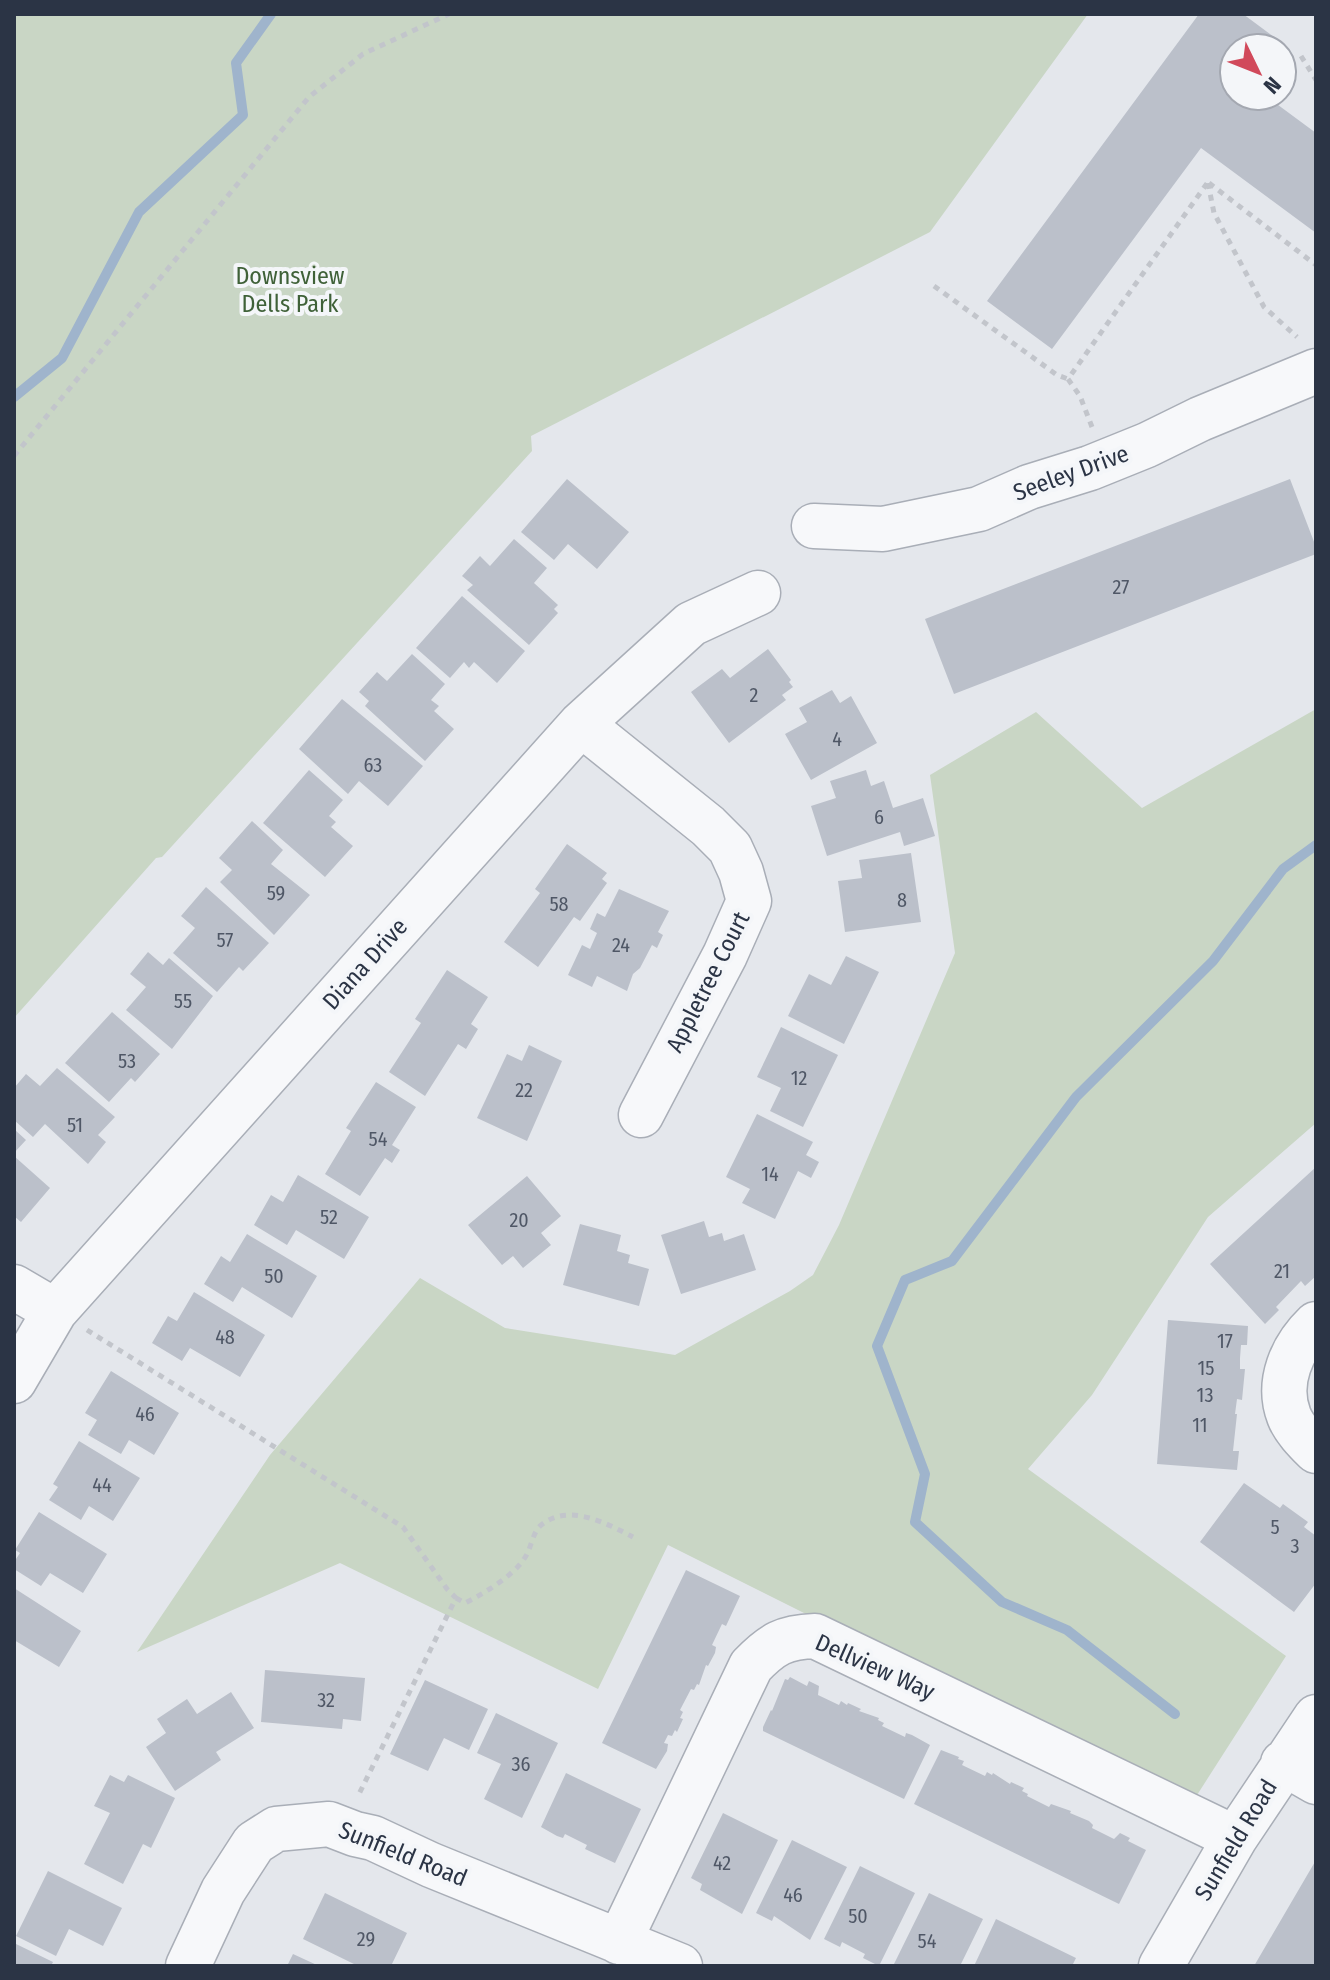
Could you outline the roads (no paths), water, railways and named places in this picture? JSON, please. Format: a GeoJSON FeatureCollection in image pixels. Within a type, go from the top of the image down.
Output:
{"type":"FeatureCollection","features":[{"type":"Feature","properties":{"kind":"street","name":"Seeley Drive"},"geometry":{"type":"LineString","coordinates":[[814,526],[883,529],[979,509],[1029,487],[1107,461],[1311,358]]}},
{"type":"Feature","properties":{"kind":"street","name":"Diana Drive"},"geometry":{"type":"LineString","coordinates":[[14,1381],[55,1311],[581,724],[691,624],[758,593]]}},
{"type":"Feature","properties":{"kind":"street","name":"Appletree Court"},"geometry":{"type":"LineString","coordinates":[[581,724],[708,826],[730,848],[749,901],[725,955],[641,1115]]}},
{"type":"Feature","properties":{"kind":"street"},"geometry":{"type":"LineString","coordinates":[[14,1287],[55,1311]]}},
{"type":"Feature","properties":{"kind":"street"},"geometry":{"type":"LineString","coordinates":[[1316,1324],[1302,1337],[1285,1377],[1289,1416],[1316,1451]]}},
{"type":"Feature","properties":{"kind":"street","name":"Dellview Way"},"geometry":{"type":"LineString","coordinates":[[619,1942],[751,1666],[769,1648],[800,1637],[815,1636],[1235,1838]]}},
{"type":"Feature","properties":{"kind":"street","name":"Sunfield Road"},"geometry":{"type":"LineString","coordinates":[[1161,1966],[1235,1838],[1299,1773],[1316,1717]]}},
{"type":"Feature","properties":{"kind":"street","name":"Sunfield Road"},"geometry":{"type":"LineString","coordinates":[[188,1966],[223,1891],[254,1843],[276,1829],[329,1824],[373,1838],[431,1865],[680,1966]]}},
{"type":"Feature","properties":{"kind":"waterway"},"geometry":{"type":"LineString","coordinates":[[14,397],[62,358],[139,212],[243,115],[236,63],[271,14]]}},
{"type":"Feature","properties":{"kind":"waterway"},"geometry":{"type":"LineString","coordinates":[[1175,1714],[1067,1630],[1002,1602],[915,1522],[925,1474],[877,1346],[905,1280],[952,1261],[1076,1097],[1213,961],[1283,869],[1316,845]]}},
{"type":"Feature","properties":{"kind":"park label","name":"Downsview Dells Park"},"geometry":{"type":"Point","coordinates":[290,290]}}]}
